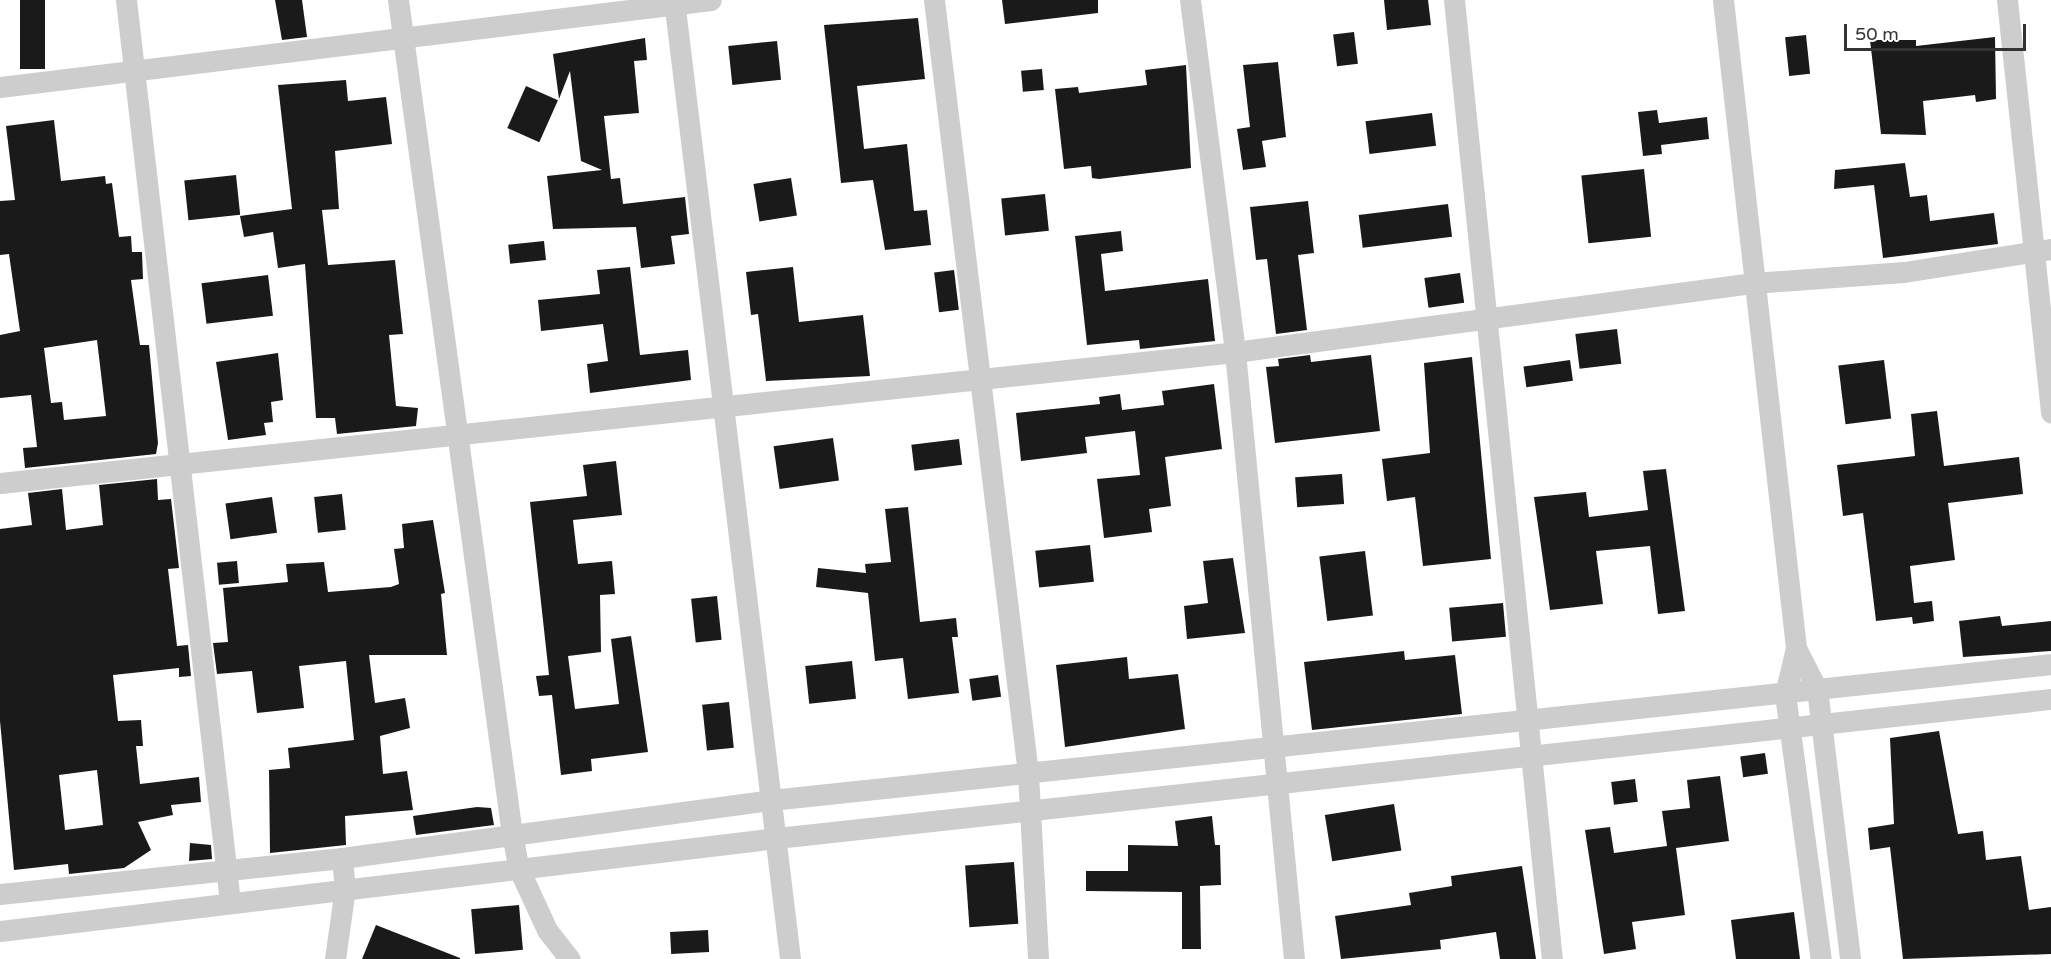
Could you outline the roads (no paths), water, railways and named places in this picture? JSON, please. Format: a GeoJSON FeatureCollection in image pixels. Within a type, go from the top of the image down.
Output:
{"type":"FeatureCollection","features":[{"type":"Feature","properties":{"kind":"street"},"geometry":{"type":"LineString","coordinates":[[126,0],[230,901]]}},
{"type":"Feature","properties":{"kind":"street"},"geometry":{"type":"LineString","coordinates":[[398,0],[461,435],[512,834],[519,869],[547,930],[569,959]]}},
{"type":"Feature","properties":{"kind":"street"},"geometry":{"type":"LineString","coordinates":[[0,87],[136,72],[403,34],[674,2],[711,0]]}},
{"type":"Feature","properties":{"kind":"street"},"geometry":{"type":"LineString","coordinates":[[934,0],[1028,773],[1038,959]]}},
{"type":"Feature","properties":{"kind":"street"},"geometry":{"type":"LineString","coordinates":[[1190,0],[1235,352],[1271,751],[1294,959]]}},
{"type":"Feature","properties":{"kind":"street"},"geometry":{"type":"LineString","coordinates":[[1454,0],[1524,724],[1552,959]]}},
{"type":"Feature","properties":{"kind":"street"},"geometry":{"type":"LineString","coordinates":[[1723,0],[1796,648],[1785,694],[1821,959]]}},
{"type":"Feature","properties":{"kind":"street"},"geometry":{"type":"LineString","coordinates":[[2007,0],[2042,250],[2051,413]]}},
{"type":"Feature","properties":{"kind":"street"},"geometry":{"type":"LineString","coordinates":[[674,2],[719,404],[777,838],[790,959]]}},
{"type":"Feature","properties":{"kind":"street"},"geometry":{"type":"LineString","coordinates":[[0,483],[181,467],[719,404],[1235,352],[1754,283],[1904,272],[2042,250]]}},
{"type":"Feature","properties":{"kind":"street"},"geometry":{"type":"LineString","coordinates":[[1796,648],[1817,689],[1850,959]]}},
{"type":"Feature","properties":{"kind":"street"},"geometry":{"type":"LineString","coordinates":[[0,894],[342,858],[771,800],[1028,773],[1271,751],[2051,664]]}},
{"type":"Feature","properties":{"kind":"street"},"geometry":{"type":"LineString","coordinates":[[0,931],[230,901],[777,838],[1528,759],[1821,723],[2051,699]]}},
{"type":"Feature","properties":{"kind":"street"},"geometry":{"type":"LineString","coordinates":[[335,959],[345,888],[342,858]]}}]}
